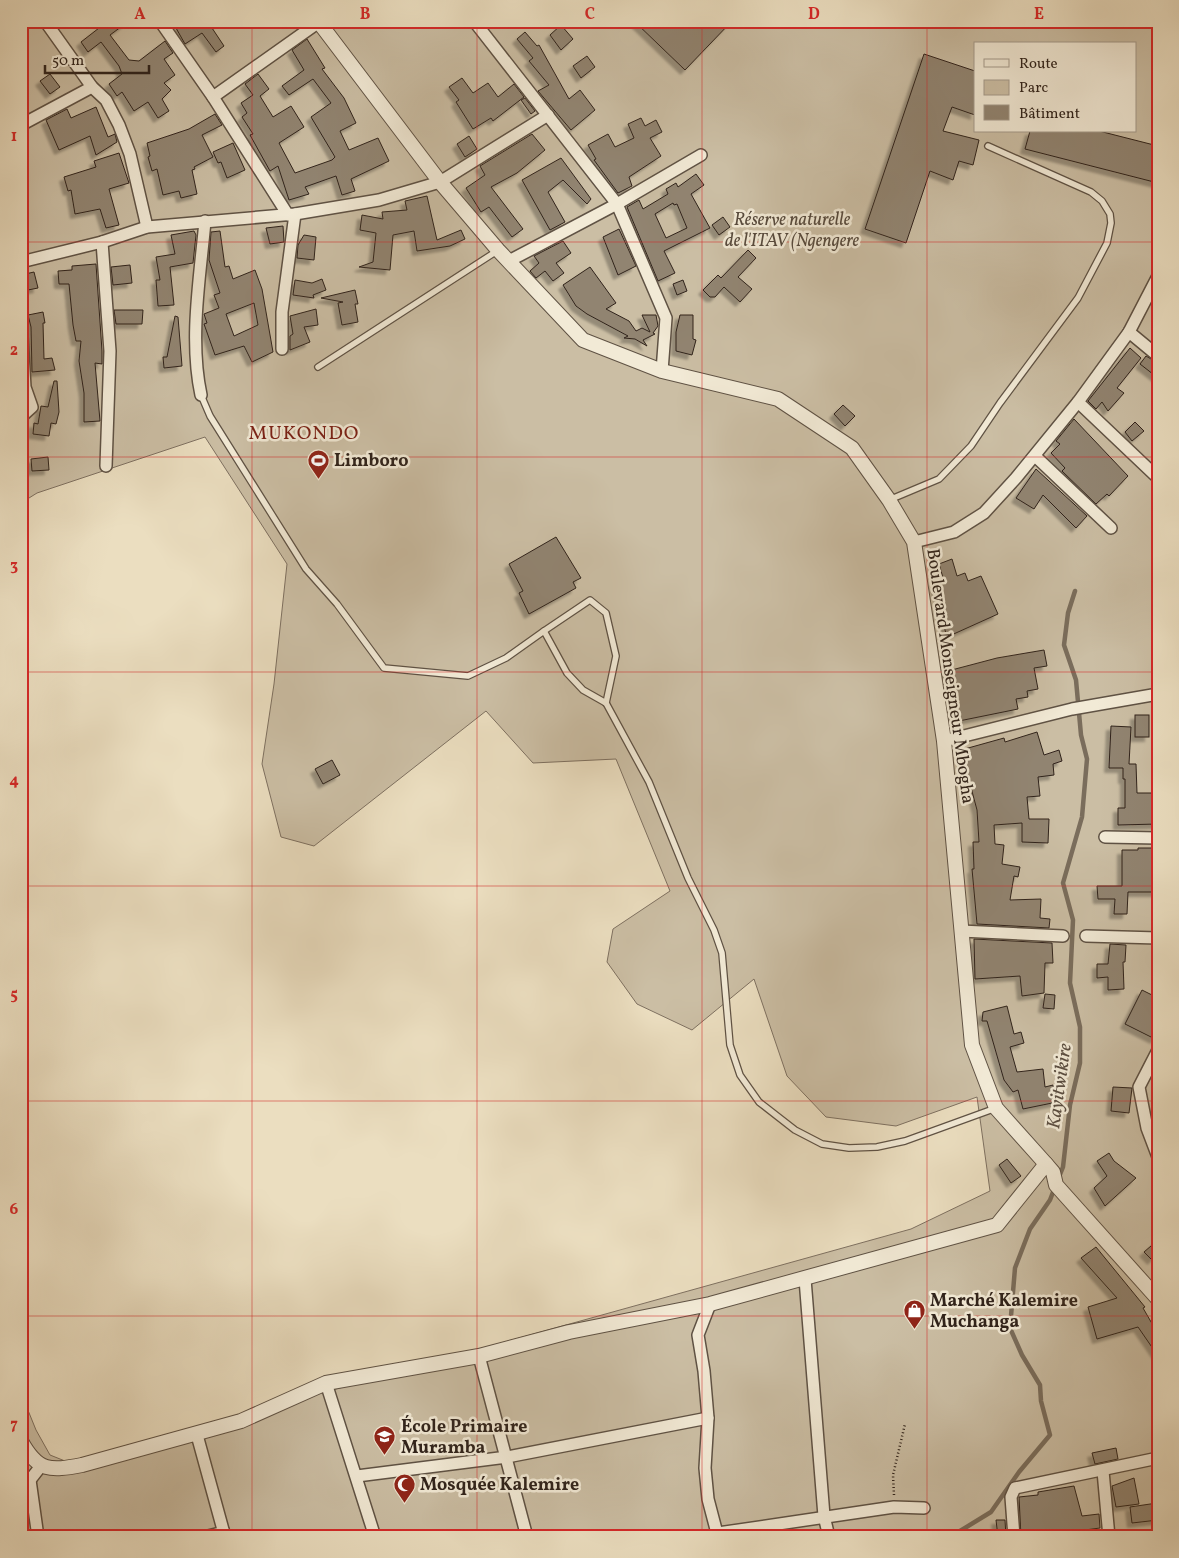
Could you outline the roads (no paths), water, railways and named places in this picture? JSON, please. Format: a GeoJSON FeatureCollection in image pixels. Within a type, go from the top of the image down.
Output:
{"type":"FeatureCollection","features":[{"type":"Feature","properties":{"kind":"street"},"geometry":{"type":"LineString","coordinates":[[45,21],[92,86],[106,100],[119,125],[130,154],[147,227]]}},
{"type":"Feature","properties":{"kind":"street"},"geometry":{"type":"LineString","coordinates":[[160,21],[291,215],[282,312],[282,349]]}},
{"type":"Feature","properties":{"kind":"street"},"geometry":{"type":"LineString","coordinates":[[474,21],[618,204],[666,318],[662,371]]}},
{"type":"Feature","properties":{"kind":"street"},"geometry":{"type":"LineString","coordinates":[[213,97],[318,22]]}},
{"type":"Feature","properties":{"kind":"street","name":"Boulevard Monseigneur Mbogha"},"geometry":{"type":"LineString","coordinates":[[318,22],[440,182],[498,250],[583,340],[662,371],[778,399],[852,448],[889,500],[914,542],[944,741],[972,1045],[996,1108],[1158,1299]]}},
{"type":"Feature","properties":{"kind":"street"},"geometry":{"type":"LineString","coordinates":[[21,125],[92,86]]}},
{"type":"Feature","properties":{"kind":"street"},"geometry":{"type":"LineString","coordinates":[[21,262],[102,242],[147,227],[291,215],[379,200],[440,182],[548,115]]}},
{"type":"Feature","properties":{"kind":"street"},"geometry":{"type":"LineString","coordinates":[[509,261],[618,204],[701,155]]}},
{"type":"Feature","properties":{"kind":"street"},"geometry":{"type":"LineString","coordinates":[[201,396],[195,368],[204,221]]}},
{"type":"Feature","properties":{"kind":"street"},"geometry":{"type":"LineString","coordinates":[[102,242],[110,351],[106,466]]}},
{"type":"Feature","properties":{"kind":"street"},"geometry":{"type":"LineString","coordinates":[[914,542],[954,532],[984,513],[1035,456],[1078,402],[1129,332],[1158,276]]}},
{"type":"Feature","properties":{"kind":"street"},"geometry":{"type":"LineString","coordinates":[[21,320],[25,387],[32,406],[21,417]]}},
{"type":"Feature","properties":{"kind":"street"},"geometry":{"type":"LineString","coordinates":[[1129,332],[1158,356]]}},
{"type":"Feature","properties":{"kind":"street"},"geometry":{"type":"LineString","coordinates":[[1078,402],[1158,478]]}},
{"type":"Feature","properties":{"kind":"street"},"geometry":{"type":"LineString","coordinates":[[1035,456],[1111,528]]}},
{"type":"Feature","properties":{"kind":"street"},"geometry":{"type":"LineString","coordinates":[[944,741],[1076,709],[1158,694]]}},
{"type":"Feature","properties":{"kind":"street"},"geometry":{"type":"LineString","coordinates":[[1105,837],[1146,836],[1158,838]]}},
{"type":"Feature","properties":{"kind":"street"},"geometry":{"type":"LineString","coordinates":[[961,931],[1063,936]]}},
{"type":"Feature","properties":{"kind":"street"},"geometry":{"type":"LineString","coordinates":[[1086,936],[1158,938]]}},
{"type":"Feature","properties":{"kind":"street"},"geometry":{"type":"LineString","coordinates":[[1158,1050],[1139,1087],[1147,1128],[1158,1157]]}},
{"type":"Feature","properties":{"kind":"street"},"geometry":{"type":"LineString","coordinates":[[21,1441],[30,1458],[41,1466],[56,1470],[82,1465],[241,1421],[326,1383],[479,1356],[569,1332],[710,1304],[997,1226],[1052,1174]]}},
{"type":"Feature","properties":{"kind":"street"},"geometry":{"type":"LineString","coordinates":[[805,1279],[824,1516],[829,1537]]}},
{"type":"Feature","properties":{"kind":"street"},"geometry":{"type":"LineString","coordinates":[[710,1304],[698,1335],[704,1371],[708,1418],[705,1468],[708,1498],[718,1535],[824,1516],[894,1507],[924,1508]]}},
{"type":"Feature","properties":{"kind":"street"},"geometry":{"type":"LineString","coordinates":[[479,1356],[527,1537]]}},
{"type":"Feature","properties":{"kind":"street"},"geometry":{"type":"LineString","coordinates":[[326,1383],[375,1537]]}},
{"type":"Feature","properties":{"kind":"street"},"geometry":{"type":"LineString","coordinates":[[357,1476],[506,1457],[708,1418]]}},
{"type":"Feature","properties":{"kind":"street"},"geometry":{"type":"LineString","coordinates":[[197,1434],[224,1534],[204,1537]]}},
{"type":"Feature","properties":{"kind":"street"},"geometry":{"type":"LineString","coordinates":[[1014,1537],[1011,1497],[1015,1488],[1158,1458]]}},
{"type":"Feature","properties":{"kind":"street"},"geometry":{"type":"LineString","coordinates":[[38,1537],[26,1481],[41,1466]]}},
{"type":"Feature","properties":{"kind":"street"},"geometry":{"type":"LineString","coordinates":[[1103,1471],[1109,1537]]}},
{"type":"Feature","properties":{"kind":"lane"},"geometry":{"type":"LineString","coordinates":[[889,500],[939,478],[972,446],[1000,403],[1078,298],[1107,243],[1111,223],[1110,214],[1102,201],[1091,192],[988,146]]}},
{"type":"Feature","properties":{"kind":"lane"},"geometry":{"type":"LineString","coordinates":[[318,367],[498,250]]}},
{"type":"Feature","properties":{"kind":"lane"},"geometry":{"type":"LineString","coordinates":[[201,396],[210,416],[306,569],[336,604],[384,668],[468,676],[506,658],[590,600],[606,612],[616,656],[606,703]]}},
{"type":"Feature","properties":{"kind":"lane"},"geometry":{"type":"LineString","coordinates":[[544,631],[568,673],[583,690],[606,703],[649,782],[688,878],[714,930],[722,953],[730,1044],[740,1075],[759,1102],[795,1130],[822,1144],[849,1148],[877,1147],[905,1141],[996,1108]]}},
{"type":"Feature","properties":{"kind":"waterway","name":"Kayitwikire"},"geometry":{"type":"LineString","coordinates":[[1059,1177],[1063,1167],[1070,1105],[1080,1063],[1080,1027],[1070,983],[1073,920],[1063,883],[1082,817],[1087,759],[1081,735],[1076,680],[1064,645],[1068,613],[1075,591]]}},
{"type":"Feature","properties":{"kind":"waterway","name":"Kayitwikire"},"geometry":{"type":"LineString","coordinates":[[959,1537],[960,1531],[991,1512],[1019,1472],[1050,1435],[1041,1401],[1040,1385],[1022,1355],[1010,1328],[1015,1268],[1030,1229],[1050,1200],[1055,1187]]}},
{"type":"Feature","properties":{"kind":"place","name":"Limboro"},"geometry":{"type":"Point","coordinates":[318,479]}},
{"type":"Feature","properties":{"kind":"place","name":"Marché Kalemire Muchanga"},"geometry":{"type":"Point","coordinates":[914,1329]}},
{"type":"Feature","properties":{"kind":"place","name":"École Primaire Muramba"},"geometry":{"type":"Point","coordinates":[385,1455]}},
{"type":"Feature","properties":{"kind":"place","name":"Mosquée Kalemire"},"geometry":{"type":"Point","coordinates":[404,1503]}},
{"type":"Feature","properties":{"kind":"district","name":"MUKONDO"},"geometry":{"type":"Point","coordinates":[304,432]}},
{"type":"Feature","properties":{"kind":"park label","name":"Réserve naturelle de l'ITAV (Ngengere"},"geometry":{"type":"Point","coordinates":[792,229]}}]}
